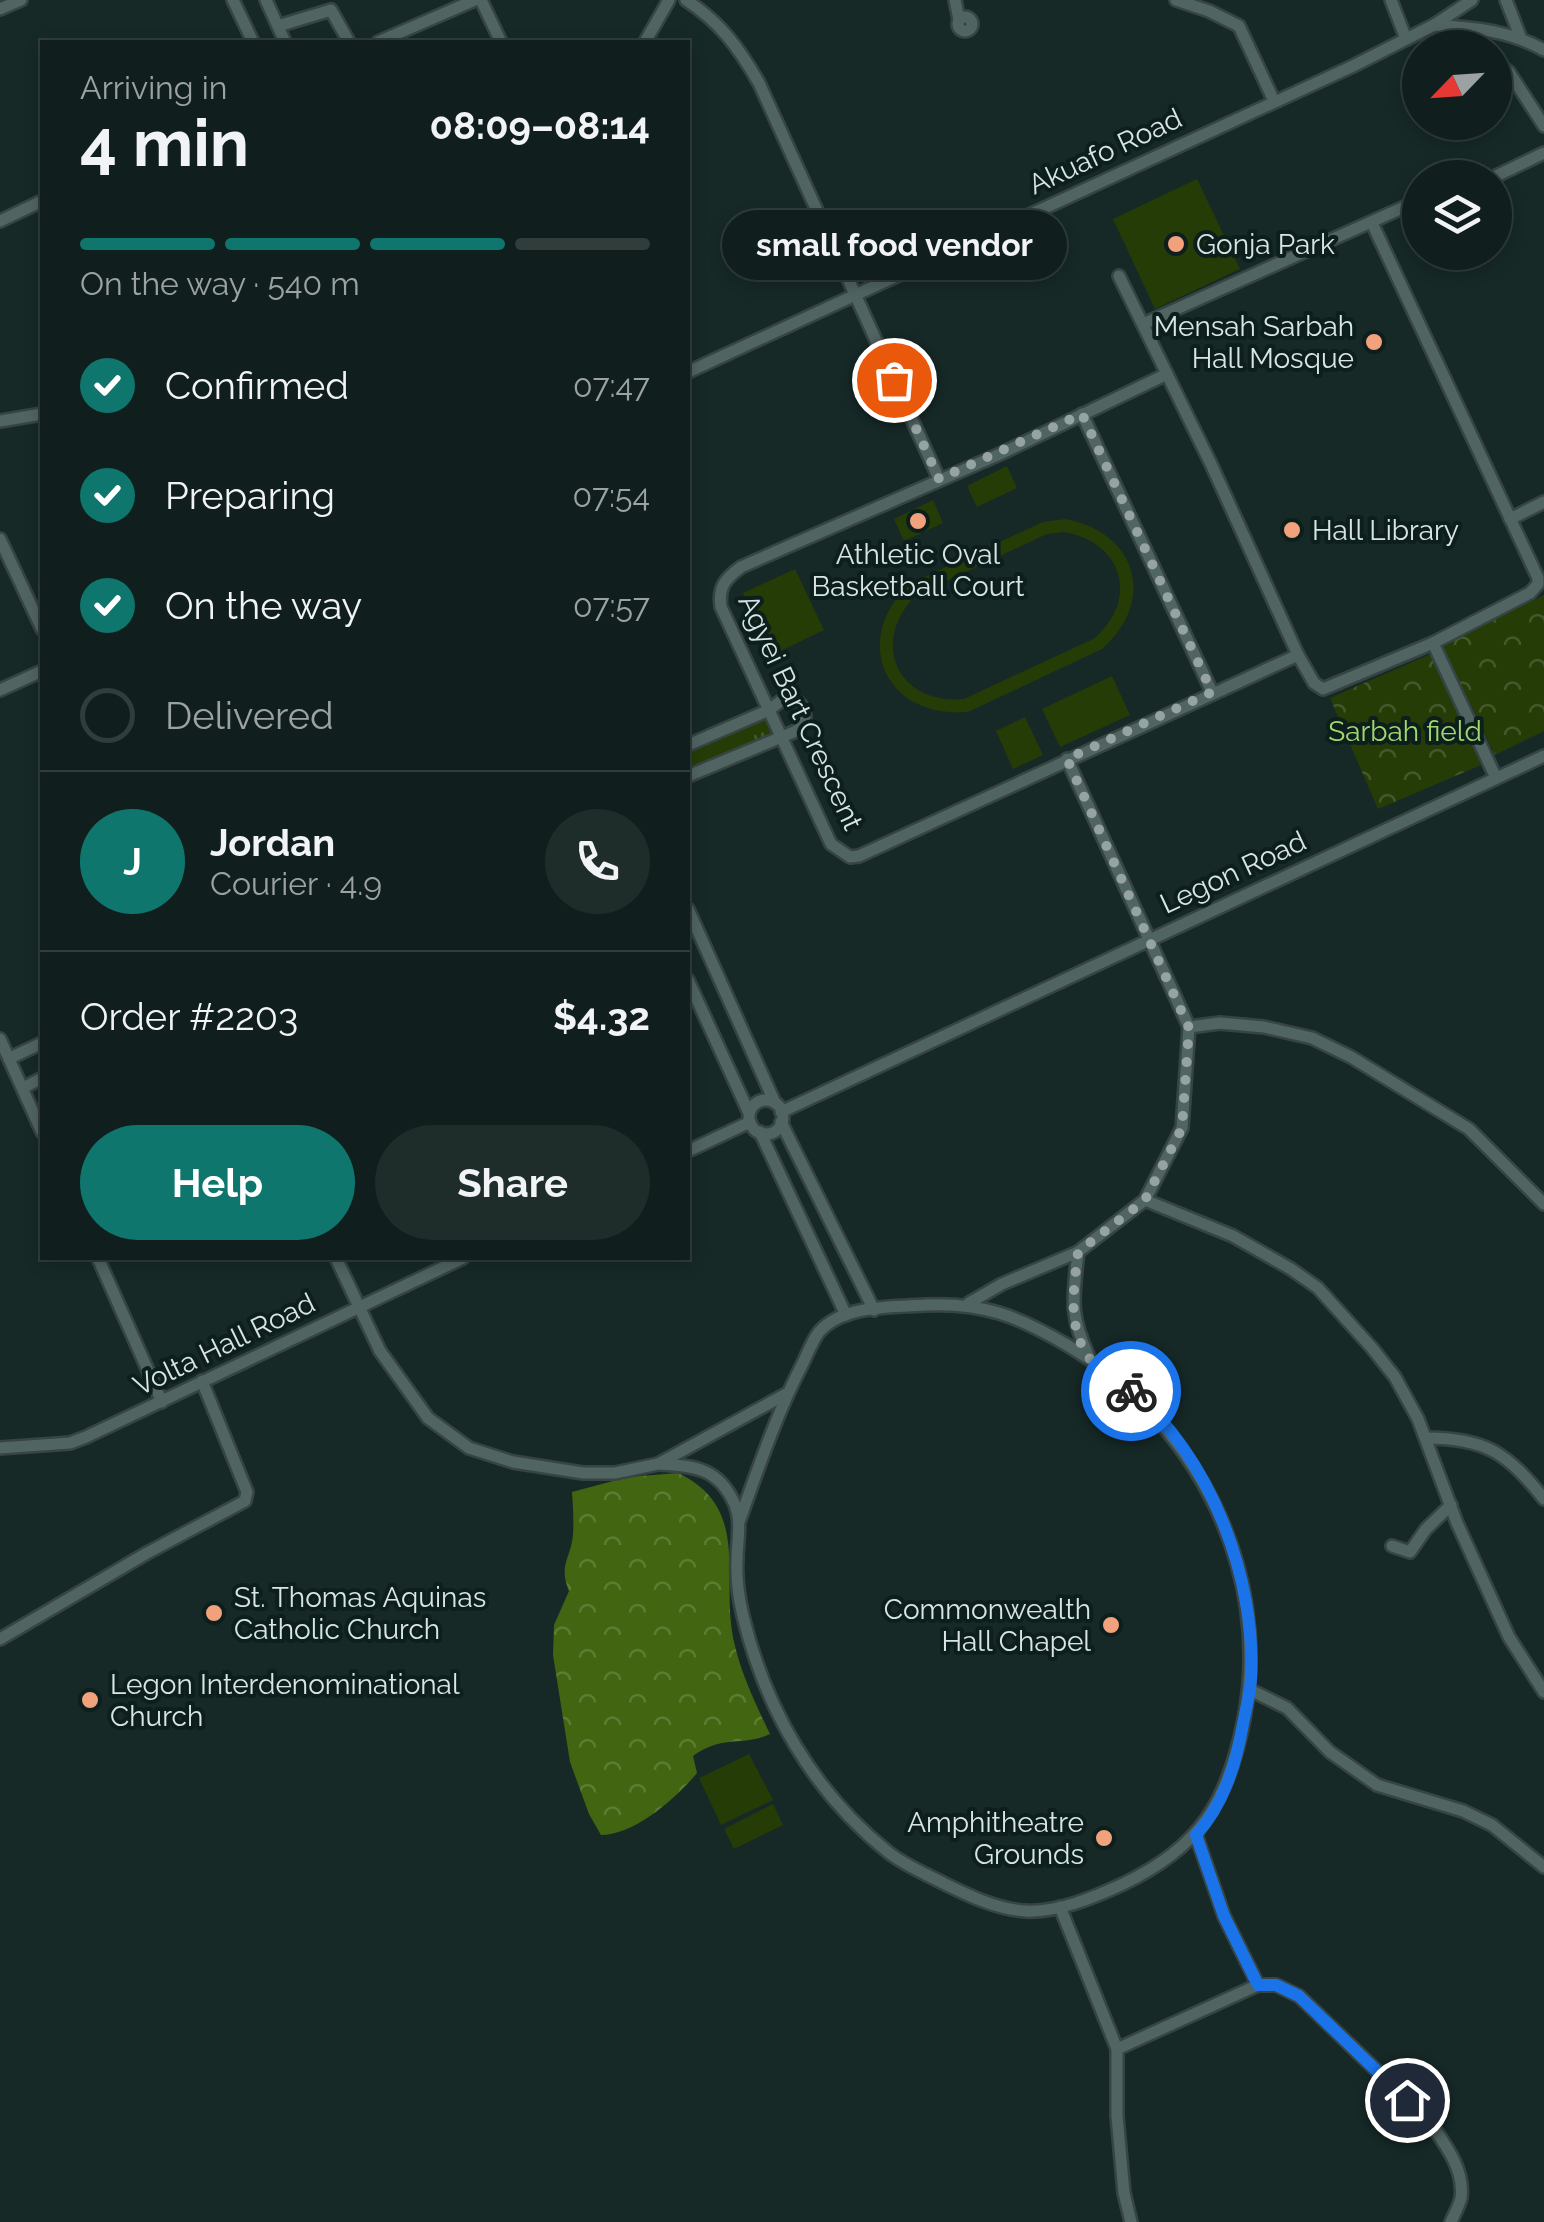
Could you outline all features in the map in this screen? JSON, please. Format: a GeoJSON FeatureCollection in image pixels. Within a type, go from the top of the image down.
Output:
{"type":"FeatureCollection","features":[{"type":"Feature","properties":{"kind":"street"},"geometry":{"type":"LineString","coordinates":[[0,8],[21,0]]}},
{"type":"Feature","properties":{"kind":"street"},"geometry":{"type":"LineString","coordinates":[[233,0],[252,40]]}},
{"type":"Feature","properties":{"kind":"street"},"geometry":{"type":"LineString","coordinates":[[266,0],[284,40]]}},
{"type":"Feature","properties":{"kind":"street"},"geometry":{"type":"LineString","coordinates":[[383,40],[478,0],[501,40]]}},
{"type":"Feature","properties":{"kind":"street"},"geometry":{"type":"LineString","coordinates":[[647,40],[669,0]]}},
{"type":"Feature","properties":{"kind":"street"},"geometry":{"type":"LineString","coordinates":[[686,0],[714,18],[740,48],[801,172],[939,479]]}},
{"type":"Feature","properties":{"kind":"street"},"geometry":{"type":"LineString","coordinates":[[955,0],[958,20]]}},
{"type":"Feature","properties":{"kind":"street"},"geometry":{"type":"LineString","coordinates":[[1176,0],[1239,26],[1274,101]]}},
{"type":"Feature","properties":{"kind":"street"},"geometry":{"type":"LineString","coordinates":[[1391,0],[1402,30]]}},
{"type":"Feature","properties":{"kind":"street","name":"Akuafo Road"},"geometry":{"type":"LineString","coordinates":[[1425,30],[1472,0]]}},
{"type":"Feature","properties":{"kind":"street"},"geometry":{"type":"LineString","coordinates":[[1506,0],[1520,36]]}},
{"type":"Feature","properties":{"kind":"street"},"geometry":{"type":"LineString","coordinates":[[278,26],[330,10],[348,40]]}},
{"type":"Feature","properties":{"kind":"street"},"geometry":{"type":"LineString","coordinates":[[1434,25],[1520,36],[1544,50]]}},
{"type":"Feature","properties":{"kind":"street","name":"Akuafo Road"},"geometry":{"type":"LineString","coordinates":[[690,371],[1402,42]]}},
{"type":"Feature","properties":{"kind":"street"},"geometry":{"type":"LineString","coordinates":[[1512,78],[1544,126]]}},
{"type":"Feature","properties":{"kind":"street"},"geometry":{"type":"LineString","coordinates":[[1512,168],[1544,153]]}},
{"type":"Feature","properties":{"kind":"street"},"geometry":{"type":"LineString","coordinates":[[0,221],[40,202]]}},
{"type":"Feature","properties":{"kind":"street"},"geometry":{"type":"LineString","coordinates":[[1142,324],[1402,209]]}},
{"type":"Feature","properties":{"kind":"street"},"geometry":{"type":"LineString","coordinates":[[1119,276],[1298,655],[1314,682],[1320,688],[1328,688],[1433,642],[1530,593],[1538,584],[1372,223]]}},
{"type":"Feature","properties":{"kind":"street","name":"Agyei Bart Crescent"},"geometry":{"type":"LineString","coordinates":[[1168,374],[741,566],[726,578],[719,592],[721,607],[831,844],[850,858],[1298,655]]}},
{"type":"Feature","properties":{"kind":"street"},"geometry":{"type":"LineString","coordinates":[[0,422],[40,414]]}},
{"type":"Feature","properties":{"kind":"street"},"geometry":{"type":"LineString","coordinates":[[1082,414],[1212,692]]}},
{"type":"Feature","properties":{"kind":"street"},"geometry":{"type":"LineString","coordinates":[[1510,518],[1544,502]]}},
{"type":"Feature","properties":{"kind":"street"},"geometry":{"type":"LineString","coordinates":[[0,538],[40,626]]}},
{"type":"Feature","properties":{"kind":"street"},"geometry":{"type":"LineString","coordinates":[[1433,642],[1496,778]]}},
{"type":"Feature","properties":{"kind":"street"},"geometry":{"type":"LineString","coordinates":[[0,690],[40,673]]}},
{"type":"Feature","properties":{"kind":"street"},"geometry":{"type":"LineString","coordinates":[[690,744],[787,699],[803,706],[806,717],[801,728],[690,775]]}},
{"type":"Feature","properties":{"kind":"street","name":"Legon Road"},"geometry":{"type":"LineString","coordinates":[[779,1112],[1544,756]]}},
{"type":"Feature","properties":{"kind":"street"},"geometry":{"type":"LineString","coordinates":[[969,1304],[1002,1284],[1078,1252],[1145,1200],[1182,1128],[1189,1028],[1067,759]]}},
{"type":"Feature","properties":{"kind":"street"},"geometry":{"type":"LineString","coordinates":[[690,916],[874,1310]]}},
{"type":"Feature","properties":{"kind":"street"},"geometry":{"type":"LineString","coordinates":[[690,985],[749,1118],[760,1132],[846,1315]]}},
{"type":"Feature","properties":{"kind":"street"},"geometry":{"type":"LineString","coordinates":[[1189,1028],[1220,1023],[1264,1027],[1312,1038],[1469,1128],[1544,1204]]}},
{"type":"Feature","properties":{"kind":"street"},"geometry":{"type":"LineString","coordinates":[[0,1038],[40,1127]]}},
{"type":"Feature","properties":{"kind":"street"},"geometry":{"type":"LineString","coordinates":[[10,1058],[40,1044]]}},
{"type":"Feature","properties":{"kind":"street"},"geometry":{"type":"LineString","coordinates":[[23,1088],[40,1079]]}},
{"type":"Feature","properties":{"kind":"street"},"geometry":{"type":"LineString","coordinates":[[690,1151],[749,1118],[760,1101],[779,1112]]}},
{"type":"Feature","properties":{"kind":"street"},"geometry":{"type":"LineString","coordinates":[[760,1132],[770,1133],[779,1112]]}},
{"type":"Feature","properties":{"kind":"street"},"geometry":{"type":"LineString","coordinates":[[1145,1200],[1232,1236],[1318,1288],[1395,1377],[1426,1438],[1451,1505],[1510,1637],[1544,1692]]}},
{"type":"Feature","properties":{"kind":"street"},"geometry":{"type":"LineString","coordinates":[[1078,1252],[1072,1308],[1088,1358]]}},
{"type":"Feature","properties":{"kind":"street"},"geometry":{"type":"LineString","coordinates":[[99,1260],[162,1402]]}},
{"type":"Feature","properties":{"kind":"street"},"geometry":{"type":"LineString","coordinates":[[337,1260],[380,1351],[428,1418],[470,1448],[513,1462],[566,1472],[614,1474],[658,1464],[697,1466],[712,1474],[736,1507],[741,1610],[773,1707],[820,1783],[890,1855],[980,1900],[1026,1911],[1103,1893],[1162,1865],[1210,1820],[1238,1756],[1250,1690],[1246,1604],[1234,1556],[1213,1499],[1183,1447],[1142,1400],[1088,1358],[1035,1326],[969,1304],[839,1316],[819,1333],[786,1394],[739,1522]]}},
{"type":"Feature","properties":{"kind":"street","name":"Volta Hall Road"},"geometry":{"type":"LineString","coordinates":[[0,1448],[70,1443],[458,1260]]}},
{"type":"Feature","properties":{"kind":"street"},"geometry":{"type":"LineString","coordinates":[[0,1639],[146,1553],[245,1501],[247,1492],[202,1381]]}},
{"type":"Feature","properties":{"kind":"street"},"geometry":{"type":"LineString","coordinates":[[658,1464],[786,1394]]}},
{"type":"Feature","properties":{"kind":"street"},"geometry":{"type":"LineString","coordinates":[[1426,1438],[1468,1440],[1486,1446],[1518,1466],[1544,1499]]}},
{"type":"Feature","properties":{"kind":"street"},"geometry":{"type":"LineString","coordinates":[[1392,1546],[1410,1552],[1426,1529],[1451,1505]]}},
{"type":"Feature","properties":{"kind":"street"},"geometry":{"type":"LineString","coordinates":[[1250,1690],[1287,1708],[1330,1752],[1377,1785],[1492,1824],[1544,1867]]}},
{"type":"Feature","properties":{"kind":"street"},"geometry":{"type":"LineString","coordinates":[[1196,1835],[1224,1916],[1258,1985]]}},
{"type":"Feature","properties":{"kind":"street"},"geometry":{"type":"LineString","coordinates":[[1060,1906],[1117,2050],[1117,2116],[1124,2193],[1131,2222]]}},
{"type":"Feature","properties":{"kind":"street"},"geometry":{"type":"LineString","coordinates":[[1117,2050],[1258,1985],[1276,1985],[1299,1996],[1429,2121],[1456,2165],[1460,2200],[1451,2222]]}},
{"type":"Feature","properties":{"kind":"green space","name":"Gonja Park"},"geometry":{"type":"Polygon","coordinates":[[[1197,179],[1240,269],[1155,309],[1113,219],[1197,179]]]}},
{"type":"Feature","properties":{"kind":"green space"},"geometry":{"type":"Polygon","coordinates":[[[1007,466],[1017,488],[977,507],[967,486],[1007,466]]]}},
{"type":"Feature","properties":{"kind":"green space","name":"Athletic Oval Basketball Court"},"geometry":{"type":"Polygon","coordinates":[[[933,500],[943,523],[904,541],[894,519],[933,500]]]}},
{"type":"Feature","properties":{"kind":"green space"},"geometry":{"type":"Polygon","coordinates":[[[1065,519],[1090,526],[1123,553],[1131,570],[1133,590],[1130,610],[1119,630],[1102,649],[968,712],[940,711],[916,703],[898,690],[886,672],[880,652],[882,629],[891,606],[909,584],[1043,522],[1065,519]],[[1065,532],[1047,534],[916,595],[894,632],[893,651],[907,681],[922,692],[941,698],[964,699],[1095,638],[1109,623],[1120,590],[1112,560],[1085,538],[1065,532]]]}},
{"type":"Feature","properties":{"kind":"green space"},"geometry":{"type":"Polygon","coordinates":[[[795,569],[824,630],[772,655],[743,593],[795,569]]]}},
{"type":"Feature","properties":{"kind":"green space","name":"Sarbah field"},"geometry":{"type":"Polygon","coordinates":[[[1544,595],[1544,731],[1495,755],[1442,645],[1544,595]]]}},
{"type":"Feature","properties":{"kind":"green space","name":"Sarbah field"},"geometry":{"type":"Polygon","coordinates":[[[1433,653],[1481,765],[1378,809],[1330,698],[1433,653]]]}},
{"type":"Feature","properties":{"kind":"green space"},"geometry":{"type":"Polygon","coordinates":[[[1112,676],[1130,715],[1060,747],[1042,709],[1112,676]]]}},
{"type":"Feature","properties":{"kind":"green space"},"geometry":{"type":"Polygon","coordinates":[[[766,717],[774,733],[690,771],[690,751],[766,717]]]}},
{"type":"Feature","properties":{"kind":"green space"},"geometry":{"type":"Polygon","coordinates":[[[1025,717],[1043,755],[1013,769],[996,731],[1025,717]]]}},
{"type":"Feature","properties":{"kind":"green space"},"geometry":{"type":"Polygon","coordinates":[[[678,1473],[702,1488],[717,1506],[725,1526],[735,1646],[770,1734],[704,1749],[693,1756],[697,1773],[666,1804],[627,1829],[601,1835],[570,1762],[553,1655],[554,1625],[569,1591],[565,1575],[573,1535],[572,1492],[628,1477],[678,1473]]]}},
{"type":"Feature","properties":{"kind":"green space"},"geometry":{"type":"Polygon","coordinates":[[[749,1754],[773,1800],[721,1825],[699,1778],[749,1754]]]}},
{"type":"Feature","properties":{"kind":"green space"},"geometry":{"type":"Polygon","coordinates":[[[773,1804],[783,1825],[734,1849],[724,1829],[773,1804]]]}},
{"type":"Feature","properties":{"kind":"way so far"},"geometry":{"type":"LineString","coordinates":[[894,380],[939,479],[1082,414],[1212,692],[1067,759],[1189,1028],[1182,1128],[1145,1200],[1078,1252],[1072,1308],[1076,1329],[1088,1358],[1131,1391]]}},
{"type":"Feature","properties":{"kind":"place","name":"Gonja Park"},"geometry":{"type":"Point","coordinates":[1176,244]}},
{"type":"Feature","properties":{"kind":"place","name":"Mensah Sarbah Hall Mosque"},"geometry":{"type":"Point","coordinates":[1374,342]}},
{"type":"Feature","properties":{"kind":"place","name":"small food vendor"},"geometry":{"type":"Point","coordinates":[894,380]}},
{"type":"Feature","properties":{"kind":"place","name":"Athletic Oval Basketball Court"},"geometry":{"type":"Point","coordinates":[918,521]}},
{"type":"Feature","properties":{"kind":"place","name":"Hall Library"},"geometry":{"type":"Point","coordinates":[1292,530]}},
{"type":"Feature","properties":{"kind":"place","name":"St. Thomas Aquinas Catholic Church"},"geometry":{"type":"Point","coordinates":[214,1613]}},
{"type":"Feature","properties":{"kind":"place","name":"Commonwealth Hall Chapel"},"geometry":{"type":"Point","coordinates":[1111,1625]}},
{"type":"Feature","properties":{"kind":"place","name":"Legon Interdenominational Church"},"geometry":{"type":"Point","coordinates":[90,1700]}},
{"type":"Feature","properties":{"kind":"place","name":"Amphitheatre Grounds"},"geometry":{"type":"Point","coordinates":[1104,1838]}},
{"type":"Feature","properties":{"kind":"route"},"geometry":{"type":"LineString","coordinates":[[1131,1391],[1183,1447],[1213,1499],[1246,1604],[1252,1674],[1238,1756],[1210,1820],[1196,1835],[1224,1916],[1258,1985],[1276,1985],[1299,1996],[1407,2100]]}}]}
